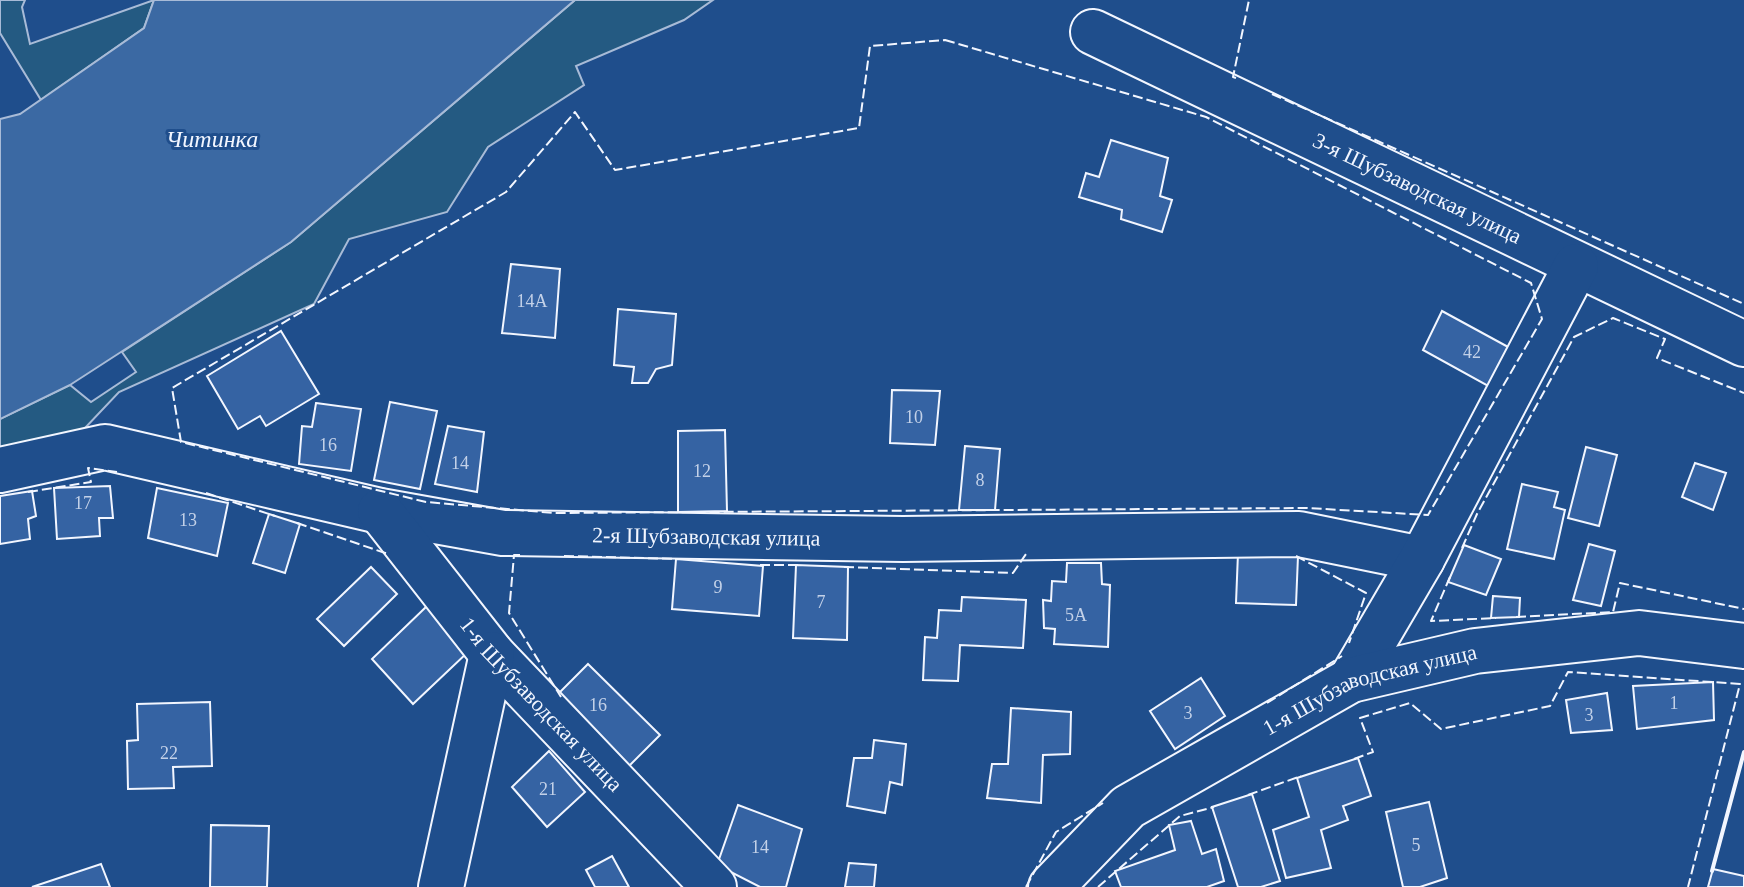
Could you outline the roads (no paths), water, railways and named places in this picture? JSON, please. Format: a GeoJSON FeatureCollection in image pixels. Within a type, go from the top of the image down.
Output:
{"type":"FeatureCollection","features":[{"type":"Feature","properties":{"kind":"street","name":"3-я Шубзаводская улица"},"geometry":{"type":"LineString","coordinates":[[1093,32],[1744,344]]}},
{"type":"Feature","properties":{"kind":"street"},"geometry":{"type":"LineString","coordinates":[[1351,680],[1422,559],[1576,266]]}},
{"type":"Feature","properties":{"kind":"street","name":"2-я Шубзаводская улица"},"geometry":{"type":"LineString","coordinates":[[0,470],[105,447],[380,511],[503,533],[903,539],[1299,534],[1422,559]]}},
{"type":"Feature","properties":{"kind":"street","name":"1-я Шубзаводская улица"},"geometry":{"type":"LineString","coordinates":[[380,511],[492,654],[714,887]]}},
{"type":"Feature","properties":{"kind":"street","name":"1-я Шубзаводская улица"},"geometry":{"type":"LineString","coordinates":[[1051,887],[1128,807],[1351,680],[1475,651],[1639,633],[1744,646]]}},
{"type":"Feature","properties":{"kind":"street"},"geometry":{"type":"LineString","coordinates":[[441,887],[492,654]]}},
{"type":"Feature","properties":{"kind":"water","name":"Читинка"},"geometry":{"type":"Polygon","coordinates":[[[154,0],[575,0],[291,242],[70,385],[0,419],[0,119],[20,114],[144,28],[154,0]]]}}]}
